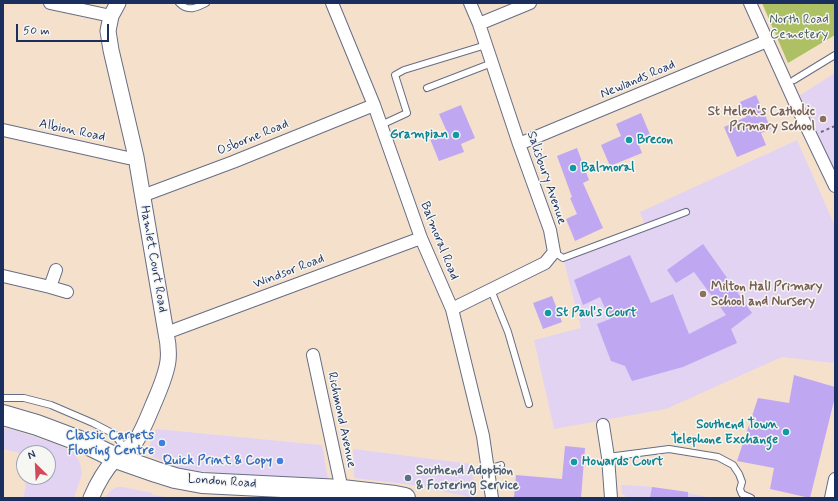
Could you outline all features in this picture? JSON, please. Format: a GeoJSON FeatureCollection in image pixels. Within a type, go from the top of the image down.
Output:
{"type":"FeatureCollection","features":[{"type":"Feature","properties":{"kind":"main road","name":"London Road"},"geometry":{"type":"LineString","coordinates":[[3,414],[121,454],[156,472],[175,478],[202,483],[342,490],[405,498]]}},
{"type":"Feature","properties":{"kind":"street"},"geometry":{"type":"LineString","coordinates":[[50,3],[115,10]]}},
{"type":"Feature","properties":{"kind":"street","name":"Balmoral Road"},"geometry":{"type":"LineString","coordinates":[[332,3],[374,105],[421,238],[452,309],[483,436],[492,498]]}},
{"type":"Feature","properties":{"kind":"street","name":"Salisbury Avenue"},"geometry":{"type":"LineString","coordinates":[[470,3],[479,24],[519,144],[550,230],[554,252]]}},
{"type":"Feature","properties":{"kind":"street"},"geometry":{"type":"LineString","coordinates":[[479,24],[530,3]]}},
{"type":"Feature","properties":{"kind":"street"},"geometry":{"type":"LineString","coordinates":[[750,3],[794,101],[835,186]]}},
{"type":"Feature","properties":{"kind":"street","name":"Hamlet Court Road"},"geometry":{"type":"LineString","coordinates":[[91,498],[102,474],[135,441],[144,427],[161,386],[168,360],[166,333],[136,157],[108,31],[115,10]]}},
{"type":"Feature","properties":{"kind":"street","name":"Newlands Road"},"geometry":{"type":"LineString","coordinates":[[519,144],[767,41]]}},
{"type":"Feature","properties":{"kind":"street","name":"Osborne Road"},"geometry":{"type":"LineString","coordinates":[[142,196],[240,159],[374,105]]}},
{"type":"Feature","properties":{"kind":"street","name":"Albion Road"},"geometry":{"type":"LineString","coordinates":[[3,130],[128,158],[136,157]]}},
{"type":"Feature","properties":{"kind":"street","name":"Windsor Road"},"geometry":{"type":"LineString","coordinates":[[166,333],[421,238]]}},
{"type":"Feature","properties":{"kind":"street"},"geometry":{"type":"LineString","coordinates":[[452,309],[545,263],[554,252]]}},
{"type":"Feature","properties":{"kind":"street"},"geometry":{"type":"LineString","coordinates":[[50,287],[56,270]]}},
{"type":"Feature","properties":{"kind":"street"},"geometry":{"type":"LineString","coordinates":[[3,276],[67,292]]}},
{"type":"Feature","properties":{"kind":"street","name":"Richmond Avenue"},"geometry":{"type":"LineString","coordinates":[[313,355],[342,490]]}},
{"type":"Feature","properties":{"kind":"street"},"geometry":{"type":"LineString","coordinates":[[604,425],[611,498]]}},
{"type":"Feature","properties":{"kind":"street"},"geometry":{"type":"LineString","coordinates":[[831,498],[835,479]]}},
{"type":"Feature","properties":{"kind":"lane"},"geometry":{"type":"LineString","coordinates":[[179,3],[186,8],[192,9],[206,3]]}},
{"type":"Feature","properties":{"kind":"lane"},"geometry":{"type":"LineString","coordinates":[[381,125],[407,113],[395,75],[404,70],[486,45]]}},
{"type":"Feature","properties":{"kind":"lane"},"geometry":{"type":"LineString","coordinates":[[794,80],[835,55]]}},
{"type":"Feature","properties":{"kind":"lane"},"geometry":{"type":"LineString","coordinates":[[427,88],[492,63]]}},
{"type":"Feature","properties":{"kind":"lane"},"geometry":{"type":"LineString","coordinates":[[554,252],[563,258],[686,212]]}},
{"type":"Feature","properties":{"kind":"lane"},"geometry":{"type":"LineString","coordinates":[[491,290],[508,332],[529,404]]}},
{"type":"Feature","properties":{"kind":"lane"},"geometry":{"type":"LineString","coordinates":[[3,398],[24,398],[51,405],[93,423],[114,434],[121,454]]}},
{"type":"Feature","properties":{"kind":"lane"},"geometry":{"type":"LineString","coordinates":[[608,457],[670,449],[718,456],[733,465],[740,474],[742,482],[740,489],[742,494],[751,498]]}},
{"type":"Feature","properties":{"kind":"lane"},"geometry":{"type":"LineString","coordinates":[[488,469],[501,465]]}},
{"type":"Feature","properties":{"kind":"shaded area","name":"St Helen's Catholic Primary School"},"geometry":{"type":"Polygon","coordinates":[[[835,73],[835,175],[800,95],[835,73]]]}},
{"type":"Feature","properties":{"kind":"shaded area","name":"Milton Hall Primary School and Nursery"},"geometry":{"type":"Polygon","coordinates":[[[797,140],[835,226],[835,354],[833,363],[782,357],[666,409],[554,429],[534,340],[581,328],[563,258],[645,225],[640,212],[797,140]]]}},
{"type":"Feature","properties":{"kind":"shaded area"},"geometry":{"type":"Polygon","coordinates":[[[3,428],[14,430],[57,444],[74,452],[80,463],[82,474],[74,498],[23,498],[25,485],[56,485],[56,445],[16,445],[16,452],[3,449],[3,428]]]}},
{"type":"Feature","properties":{"kind":"shaded area"},"geometry":{"type":"Polygon","coordinates":[[[156,429],[322,445],[328,479],[242,475],[178,469],[150,455],[149,448],[156,429]]]}},
{"type":"Feature","properties":{"kind":"shaded area"},"geometry":{"type":"Polygon","coordinates":[[[353,449],[472,464],[474,498],[413,485],[354,478],[353,449]]]}},
{"type":"Feature","properties":{"kind":"shaded area"},"geometry":{"type":"Polygon","coordinates":[[[621,485],[644,486],[679,491],[712,498],[625,498],[625,495],[622,494],[621,485]]]}},
{"type":"Feature","properties":{"kind":"shaded area"},"geometry":{"type":"Polygon","coordinates":[[[117,487],[172,498],[104,498],[111,490],[117,487]]]}},
{"type":"Feature","properties":{"kind":"green space","name":"North Road Cemetery"},"geometry":{"type":"Polygon","coordinates":[[[762,3],[835,3],[835,35],[788,63],[762,3]]]}},
{"type":"Feature","properties":{"kind":"building"},"geometry":{"type":"Polygon","coordinates":[[[756,95],[771,129],[761,133],[766,145],[737,157],[724,127],[746,117],[740,102],[756,95]]]}},
{"type":"Feature","properties":{"kind":"building","name":"Grampian"},"geometry":{"type":"Polygon","coordinates":[[[461,105],[475,138],[461,144],[464,152],[439,161],[430,139],[447,132],[439,114],[461,105]]]}},
{"type":"Feature","properties":{"kind":"building","name":"Brecon"},"geometry":{"type":"Polygon","coordinates":[[[641,113],[651,137],[638,143],[642,153],[610,166],[601,145],[621,136],[616,124],[641,113]]]}},
{"type":"Feature","properties":{"kind":"building"},"geometry":{"type":"Polygon","coordinates":[[[577,148],[589,180],[583,183],[603,228],[575,241],[566,219],[577,214],[570,198],[572,197],[557,156],[577,148]]]}},
{"type":"Feature","properties":{"kind":"building"},"geometry":{"type":"Polygon","coordinates":[[[703,244],[752,313],[731,329],[737,343],[683,367],[632,381],[625,366],[611,361],[604,343],[597,324],[610,319],[600,297],[583,305],[574,280],[630,255],[651,303],[673,294],[689,334],[726,315],[694,272],[676,283],[667,270],[703,244]]]}},
{"type":"Feature","properties":{"kind":"building","name":"St Paul's Court"},"geometry":{"type":"Polygon","coordinates":[[[552,296],[562,322],[543,329],[533,303],[552,296]]]}},
{"type":"Feature","properties":{"kind":"building","name":"Southend Town Telephone Exchange"},"geometry":{"type":"Polygon","coordinates":[[[794,375],[835,387],[835,397],[810,498],[770,489],[774,468],[737,461],[758,398],[789,403],[794,375]]]}},
{"type":"Feature","properties":{"kind":"building","name":"Howards Court"},"geometry":{"type":"Polygon","coordinates":[[[565,446],[585,448],[581,498],[514,498],[516,475],[562,479],[565,446]]]}},
{"type":"Feature","properties":{"kind":"building"},"geometry":{"type":"Polygon","coordinates":[[[652,487],[688,492],[688,498],[650,498],[652,487]]]}},
{"type":"Feature","properties":{"kind":"place","name":"St Helen's Catholic Primary School"},"geometry":{"type":"Point","coordinates":[823,119]}},
{"type":"Feature","properties":{"kind":"place","name":"Grampian"},"geometry":{"type":"Point","coordinates":[456,135]}},
{"type":"Feature","properties":{"kind":"place","name":"Brecon"},"geometry":{"type":"Point","coordinates":[629,140]}},
{"type":"Feature","properties":{"kind":"place","name":"Balmoral"},"geometry":{"type":"Point","coordinates":[573,168]}},
{"type":"Feature","properties":{"kind":"place","name":"Milton Hall Primary School and Nursery"},"geometry":{"type":"Point","coordinates":[703,294]}},
{"type":"Feature","properties":{"kind":"place","name":"St Paul's Court"},"geometry":{"type":"Point","coordinates":[548,313]}},
{"type":"Feature","properties":{"kind":"place","name":"Southend Town Telephone Exchange"},"geometry":{"type":"Point","coordinates":[786,432]}},
{"type":"Feature","properties":{"kind":"place","name":"Classic Carpets Flooring Centre"},"geometry":{"type":"Point","coordinates":[162,443]}},
{"type":"Feature","properties":{"kind":"place","name":"Quick Print & Copy"},"geometry":{"type":"Point","coordinates":[280,461]}},
{"type":"Feature","properties":{"kind":"place","name":"Howards Court"},"geometry":{"type":"Point","coordinates":[574,462]}},
{"type":"Feature","properties":{"kind":"place","name":"Southend Adoption & Fostering Service"},"geometry":{"type":"Point","coordinates":[408,478]}}]}
